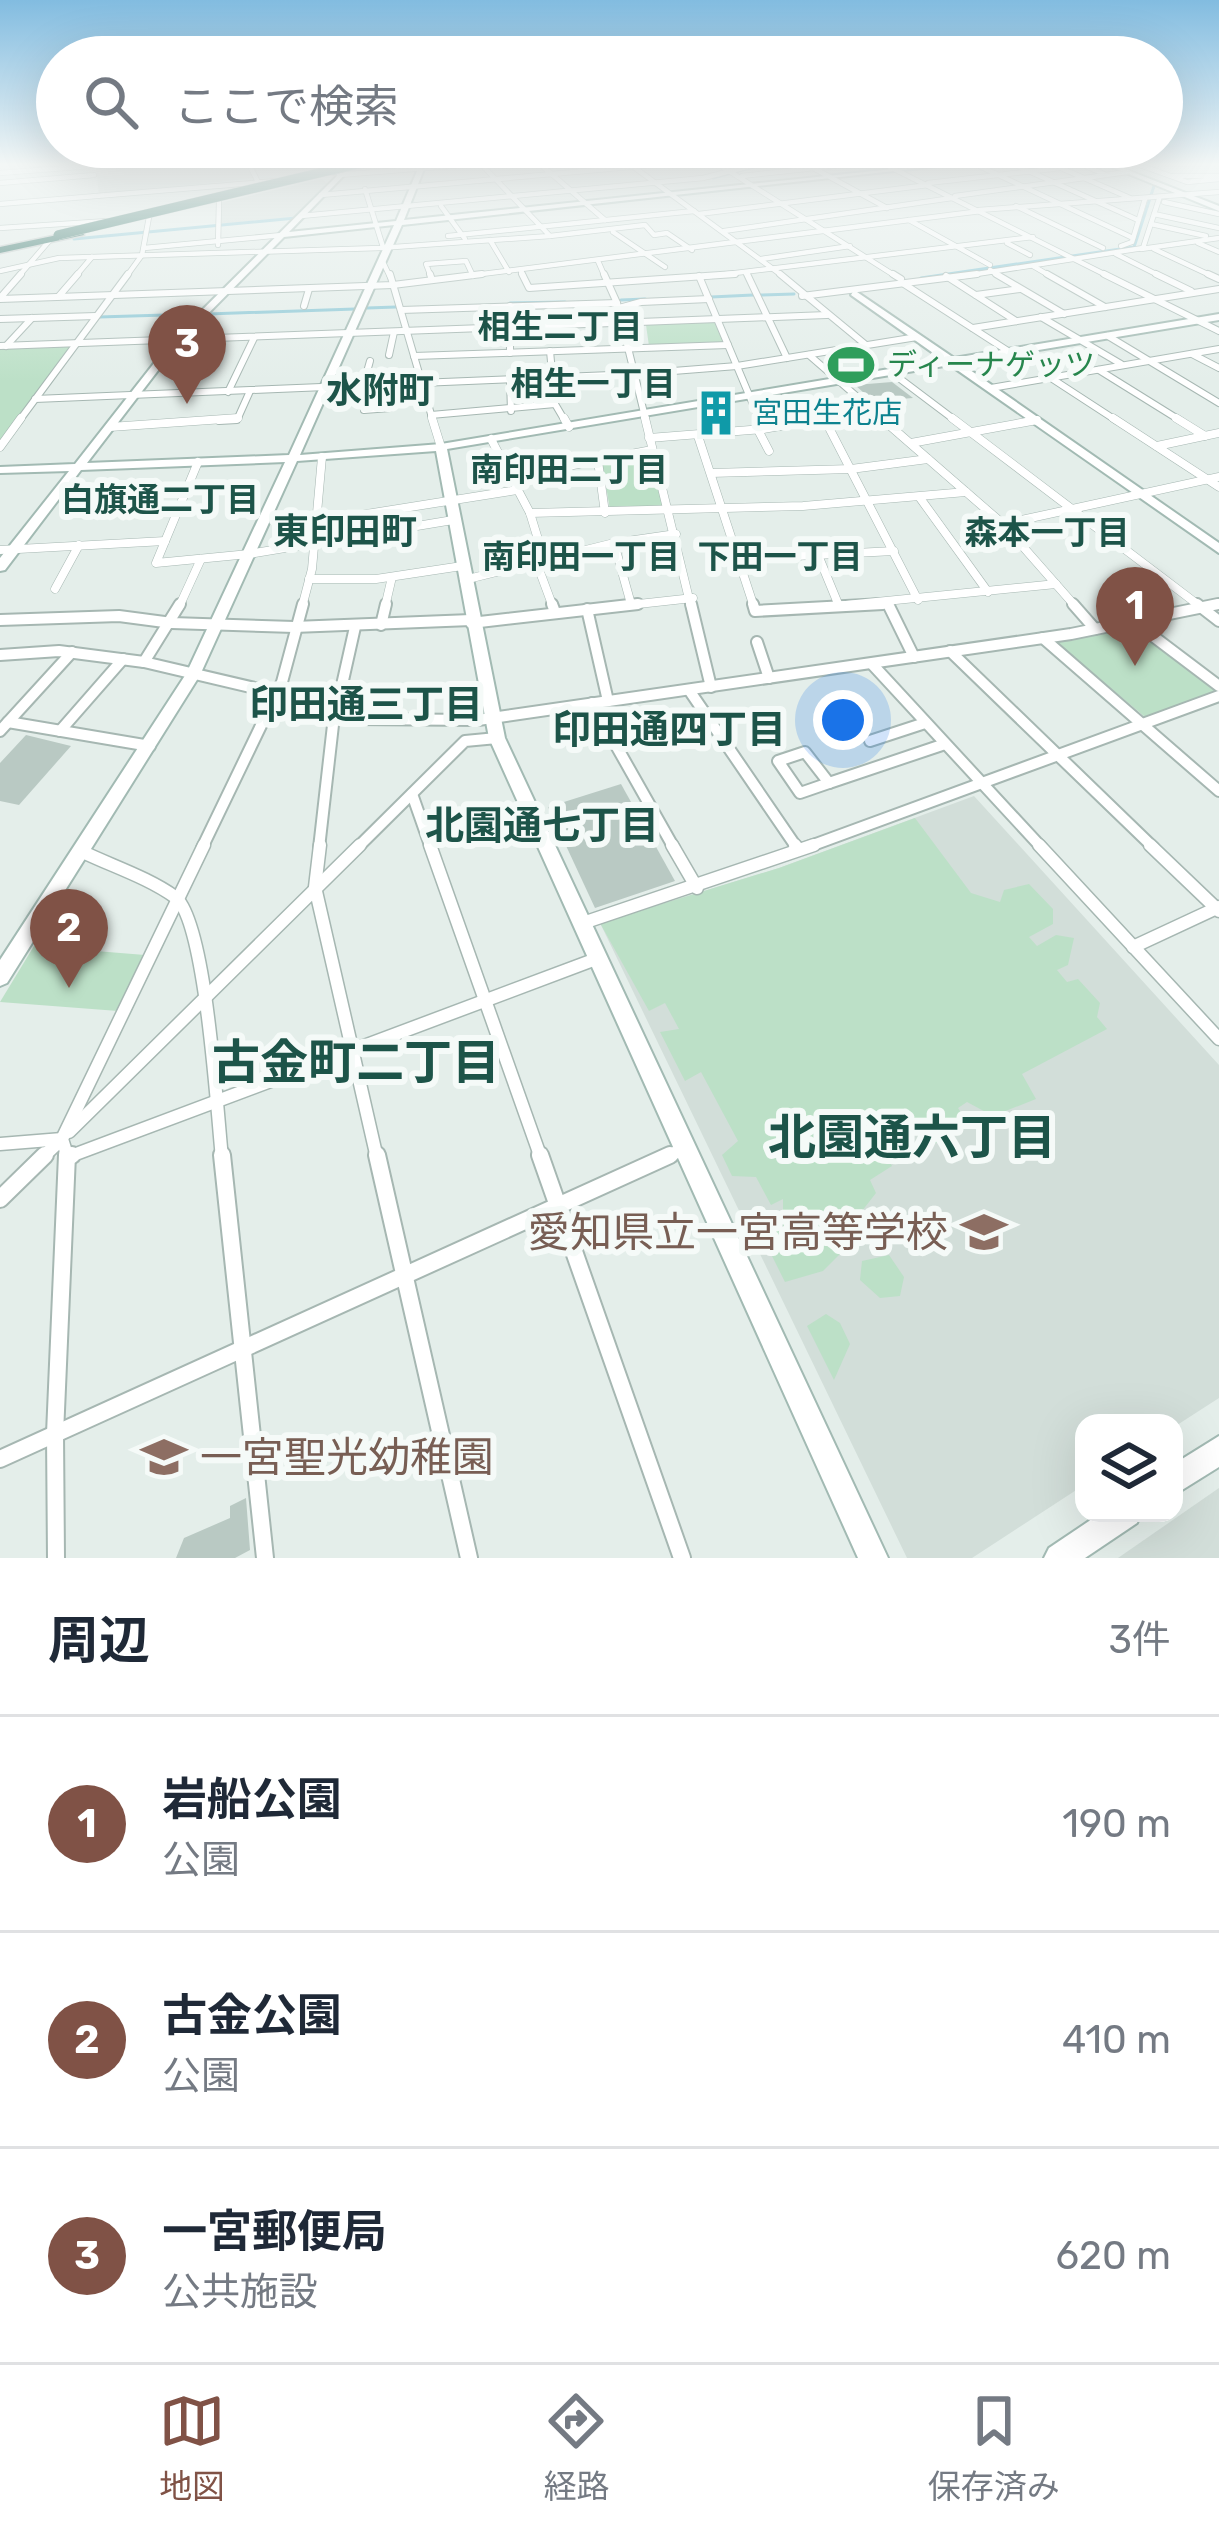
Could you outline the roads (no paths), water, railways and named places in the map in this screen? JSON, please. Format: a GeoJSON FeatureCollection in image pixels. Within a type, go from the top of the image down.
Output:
{"type":"FeatureCollection","features":[{"type":"Feature","properties":{"kind":"highway"},"geometry":{"type":"LineString","coordinates":[[0,248],[36,237]]}},
{"type":"Feature","properties":{"kind":"highway"},"geometry":{"type":"LineString","coordinates":[[0,248],[54,237]]}},
{"type":"Feature","properties":{"kind":"street"},"geometry":{"type":"LineString","coordinates":[[0,298],[54,237]]}},
{"type":"Feature","properties":{"kind":"street"},"geometry":{"type":"LineString","coordinates":[[0,447],[143,252],[147,237]]}},
{"type":"Feature","properties":{"kind":"street"},"geometry":{"type":"LineString","coordinates":[[217,252],[219,237]]}},
{"type":"Feature","properties":{"kind":"street"},"geometry":{"type":"LineString","coordinates":[[0,271],[264,237]]}},
{"type":"Feature","properties":{"kind":"street"},"geometry":{"type":"LineString","coordinates":[[0,566],[176,341],[280,237]]}},
{"type":"Feature","properties":{"kind":"street"},"geometry":{"type":"LineString","coordinates":[[380,237],[441,447],[494,728],[873,1558]]}},
{"type":"Feature","properties":{"kind":"street"},"geometry":{"type":"LineString","coordinates":[[0,977],[8,954],[82,852],[193,675],[393,237]]}},
{"type":"Feature","properties":{"kind":"street"},"geometry":{"type":"LineString","coordinates":[[143,252],[386,250],[472,237]]}},
{"type":"Feature","properties":{"kind":"street"},"geometry":{"type":"LineString","coordinates":[[464,238],[539,237]]}},
{"type":"Feature","properties":{"kind":"street"},"geometry":{"type":"LineString","coordinates":[[621,237],[665,267]]}},
{"type":"Feature","properties":{"kind":"street"},"geometry":{"type":"LineString","coordinates":[[672,237],[692,250]]}},
{"type":"Feature","properties":{"kind":"street"},"geometry":{"type":"LineString","coordinates":[[731,237],[866,345]]}},
{"type":"Feature","properties":{"kind":"street"},"geometry":{"type":"LineString","coordinates":[[0,298],[393,285],[788,237]]}},
{"type":"Feature","properties":{"kind":"street"},"geometry":{"type":"LineString","coordinates":[[835,237],[1011,353]]}},
{"type":"Feature","properties":{"kind":"street"},"geometry":{"type":"LineString","coordinates":[[939,237],[1064,314]]}},
{"type":"Feature","properties":{"kind":"street"},"geometry":{"type":"LineString","coordinates":[[521,271],[530,287],[611,284],[778,272],[1033,237],[1219,331]]}},
{"type":"Feature","properties":{"kind":"street"},"geometry":{"type":"LineString","coordinates":[[1077,237],[1103,248]]}},
{"type":"Feature","properties":{"kind":"street"},"geometry":{"type":"LineString","coordinates":[[799,293],[854,293],[902,281],[1030,265],[1129,244],[1130,237]]}},
{"type":"Feature","properties":{"kind":"street"},"geometry":{"type":"LineString","coordinates":[[1149,246],[1150,237]]}},
{"type":"Feature","properties":{"kind":"street"},"geometry":{"type":"LineString","coordinates":[[799,293],[1217,238]]}},
{"type":"Feature","properties":{"kind":"street"},"geometry":{"type":"LineString","coordinates":[[490,240],[509,272]]}},
{"type":"Feature","properties":{"kind":"street"},"geometry":{"type":"LineString","coordinates":[[1004,241],[1030,255]]}},
{"type":"Feature","properties":{"kind":"street"},"geometry":{"type":"LineString","coordinates":[[1195,242],[1219,252]]}},
{"type":"Feature","properties":{"kind":"street"},"geometry":{"type":"LineString","coordinates":[[760,259],[850,246]]}},
{"type":"Feature","properties":{"kind":"street"},"geometry":{"type":"LineString","coordinates":[[1149,246],[1219,279]]}},
{"type":"Feature","properties":{"kind":"street"},"geometry":{"type":"LineString","coordinates":[[1113,253],[1194,292]]}},
{"type":"Feature","properties":{"kind":"street"},"geometry":{"type":"LineString","coordinates":[[58,296],[92,257]]}},
{"type":"Feature","properties":{"kind":"street"},"geometry":{"type":"LineString","coordinates":[[432,280],[426,264],[466,261],[473,276]]}},
{"type":"Feature","properties":{"kind":"street"},"geometry":{"type":"LineString","coordinates":[[598,261],[618,305],[711,687]]}},
{"type":"Feature","properties":{"kind":"street"},"geometry":{"type":"LineString","coordinates":[[1030,265],[1106,307]]}},
{"type":"Feature","properties":{"kind":"street"},"geometry":{"type":"LineString","coordinates":[[747,274],[787,358]]}},
{"type":"Feature","properties":{"kind":"street"},"geometry":{"type":"LineString","coordinates":[[699,276],[769,451]]}},
{"type":"Feature","properties":{"kind":"street"},"geometry":{"type":"LineString","coordinates":[[946,276],[1016,321]]}},
{"type":"Feature","properties":{"kind":"street"},"geometry":{"type":"LineString","coordinates":[[322,305],[328,288]]}},
{"type":"Feature","properties":{"kind":"street"},"geometry":{"type":"LineString","coordinates":[[304,306],[310,289]]}},
{"type":"Feature","properties":{"kind":"street"},"geometry":{"type":"LineString","coordinates":[[976,296],[1022,289]]}},
{"type":"Feature","properties":{"kind":"street"},"geometry":{"type":"LineString","coordinates":[[973,328],[1219,289]]}},
{"type":"Feature","properties":{"kind":"street"},"geometry":{"type":"LineString","coordinates":[[854,293],[1219,549]]}},
{"type":"Feature","properties":{"kind":"street"},"geometry":{"type":"LineString","coordinates":[[401,310],[709,299]]}},
{"type":"Feature","properties":{"kind":"street"},"geometry":{"type":"LineString","coordinates":[[510,306],[510,353]]}},
{"type":"Feature","properties":{"kind":"street"},"geometry":{"type":"LineString","coordinates":[[3,346],[826,314]]}},
{"type":"Feature","properties":{"kind":"street"},"geometry":{"type":"LineString","coordinates":[[0,319],[96,316]]}},
{"type":"Feature","properties":{"kind":"street"},"geometry":{"type":"LineString","coordinates":[[0,470],[322,457],[441,447],[1219,316]]}},
{"type":"Feature","properties":{"kind":"street"},"geometry":{"type":"LineString","coordinates":[[1041,317],[1123,366]]}},
{"type":"Feature","properties":{"kind":"street"},"geometry":{"type":"LineString","coordinates":[[3,346],[32,318]]}},
{"type":"Feature","properties":{"kind":"street"},"geometry":{"type":"LineString","coordinates":[[0,334],[14,319]]}},
{"type":"Feature","properties":{"kind":"street"},"geometry":{"type":"LineString","coordinates":[[486,328],[486,344]]}},
{"type":"Feature","properties":{"kind":"street"},"geometry":{"type":"LineString","coordinates":[[389,355],[394,332]]}},
{"type":"Feature","properties":{"kind":"street"},"geometry":{"type":"LineString","coordinates":[[1108,336],[1219,403]]}},
{"type":"Feature","properties":{"kind":"street"},"geometry":{"type":"LineString","coordinates":[[35,399],[636,374],[737,365],[917,337]]}},
{"type":"Feature","properties":{"kind":"street"},"geometry":{"type":"LineString","coordinates":[[228,392],[254,338]]}},
{"type":"Feature","properties":{"kind":"street"},"geometry":{"type":"LineString","coordinates":[[414,356],[728,345]]}},
{"type":"Feature","properties":{"kind":"street"},"geometry":{"type":"LineString","coordinates":[[991,388],[1219,349]]}},
{"type":"Feature","properties":{"kind":"street"},"geometry":{"type":"LineString","coordinates":[[550,351],[555,404],[569,427]]}},
{"type":"Feature","properties":{"kind":"street"},"geometry":{"type":"LineString","coordinates":[[490,381],[491,354]]}},
{"type":"Feature","properties":{"kind":"street"},"geometry":{"type":"LineString","coordinates":[[1192,354],[1219,368]]}},
{"type":"Feature","properties":{"kind":"street"},"geometry":{"type":"LineString","coordinates":[[808,355],[1004,524],[1095,629]]}},
{"type":"Feature","properties":{"kind":"street"},"geometry":{"type":"LineString","coordinates":[[370,361],[364,410],[390,409],[394,385]]}},
{"type":"Feature","properties":{"kind":"street"},"geometry":{"type":"LineString","coordinates":[[1099,370],[1204,436]]}},
{"type":"Feature","properties":{"kind":"street"},"geometry":{"type":"LineString","coordinates":[[891,372],[1219,621]]}},
{"type":"Feature","properties":{"kind":"street"},"geometry":{"type":"LineString","coordinates":[[1051,378],[1214,478],[1219,487]]}},
{"type":"Feature","properties":{"kind":"street"},"geometry":{"type":"LineString","coordinates":[[510,380],[511,411]]}},
{"type":"Feature","properties":{"kind":"street"},"geometry":{"type":"LineString","coordinates":[[110,427],[237,420],[250,392]]}},
{"type":"Feature","properties":{"kind":"street"},"geometry":{"type":"LineString","coordinates":[[431,415],[555,404]]}},
{"type":"Feature","properties":{"kind":"street"},"geometry":{"type":"LineString","coordinates":[[649,438],[761,429],[872,410]]}},
{"type":"Feature","properties":{"kind":"street"},"geometry":{"type":"LineString","coordinates":[[824,418],[918,600]]}},
{"type":"Feature","properties":{"kind":"street"},"geometry":{"type":"LineString","coordinates":[[911,443],[1037,420]]}},
{"type":"Feature","properties":{"kind":"street"},"geometry":{"type":"LineString","coordinates":[[1157,446],[1219,433]]}},
{"type":"Feature","properties":{"kind":"street"},"geometry":{"type":"LineString","coordinates":[[698,436],[755,611],[888,604],[1056,584]]}},
{"type":"Feature","properties":{"kind":"street"},"geometry":{"type":"LineString","coordinates":[[490,439],[530,513],[555,612]]}},
{"type":"Feature","properties":{"kind":"street"},"geometry":{"type":"LineString","coordinates":[[510,477],[652,450]]}},
{"type":"Feature","properties":{"kind":"street"},"geometry":{"type":"LineString","coordinates":[[56,1558],[55,1434],[68,1157],[62,1138],[276,695],[309,579],[322,457]]}},
{"type":"Feature","properties":{"kind":"street"},"geometry":{"type":"LineString","coordinates":[[711,473],[851,469],[928,459]]}},
{"type":"Feature","properties":{"kind":"street"},"geometry":{"type":"LineString","coordinates":[[598,461],[605,513]]}},
{"type":"Feature","properties":{"kind":"street"},"geometry":{"type":"LineString","coordinates":[[198,462],[156,563],[250,554],[453,520]]}},
{"type":"Feature","properties":{"kind":"street"},"geometry":{"type":"LineString","coordinates":[[1004,524],[1214,478]]}},
{"type":"Feature","properties":{"kind":"street"},"geometry":{"type":"LineString","coordinates":[[316,522],[518,490]]}},
{"type":"Feature","properties":{"kind":"street"},"geometry":{"type":"LineString","coordinates":[[530,513],[724,512],[869,504],[966,492]]}},
{"type":"Feature","properties":{"kind":"street"},"geometry":{"type":"LineString","coordinates":[[920,498],[988,592]]}},
{"type":"Feature","properties":{"kind":"street"},"geometry":{"type":"LineString","coordinates":[[309,579],[463,573],[541,563],[676,534]]}},
{"type":"Feature","properties":{"kind":"street"},"geometry":{"type":"LineString","coordinates":[[0,550],[165,541]]}},
{"type":"Feature","properties":{"kind":"street"},"geometry":{"type":"LineString","coordinates":[[614,544],[631,604]]}},
{"type":"Feature","properties":{"kind":"street"},"geometry":{"type":"LineString","coordinates":[[55,589],[79,545]]}},
{"type":"Feature","properties":{"kind":"street"},"geometry":{"type":"LineString","coordinates":[[739,559],[894,551]]}},
{"type":"Feature","properties":{"kind":"street"},"geometry":{"type":"LineString","coordinates":[[818,554],[839,606]]}},
{"type":"Feature","properties":{"kind":"street"},"geometry":{"type":"LineString","coordinates":[[145,662],[172,623],[201,559]]}},
{"type":"Feature","properties":{"kind":"street"},"geometry":{"type":"LineString","coordinates":[[381,626],[392,577]]}},
{"type":"Feature","properties":{"kind":"street"},"geometry":{"type":"LineString","coordinates":[[0,620],[118,616],[172,623],[355,627],[471,621],[693,598]]}},
{"type":"Feature","properties":{"kind":"street"},"geometry":{"type":"LineString","coordinates":[[888,604],[914,657]]}},
{"type":"Feature","properties":{"kind":"street"},"geometry":{"type":"LineString","coordinates":[[0,1199],[465,741],[494,728],[592,703],[1043,638],[1219,604]]}},
{"type":"Feature","properties":{"kind":"street"},"geometry":{"type":"LineString","coordinates":[[587,608],[608,701]]}},
{"type":"Feature","properties":{"kind":"street"},"geometry":{"type":"LineString","coordinates":[[1133,621],[1219,686]]}},
{"type":"Feature","properties":{"kind":"street"},"geometry":{"type":"LineString","coordinates":[[355,627],[336,714],[315,886],[469,1558]]}},
{"type":"Feature","properties":{"kind":"street"},"geometry":{"type":"LineString","coordinates":[[1043,638],[1219,791]]}},
{"type":"Feature","properties":{"kind":"street"},"geometry":{"type":"LineString","coordinates":[[757,642],[769,678]]}},
{"type":"Feature","properties":{"kind":"street"},"geometry":{"type":"LineString","coordinates":[[950,651],[1218,909],[1132,947]]}},
{"type":"Feature","properties":{"kind":"street"},"geometry":{"type":"LineString","coordinates":[[0,655],[72,652],[145,662],[352,719],[494,728]]}},
{"type":"Feature","properties":{"kind":"street"},"geometry":{"type":"LineString","coordinates":[[4,727],[72,652]]}},
{"type":"Feature","properties":{"kind":"street"},"geometry":{"type":"LineString","coordinates":[[60,731],[123,659]]}},
{"type":"Feature","properties":{"kind":"street"},"geometry":{"type":"LineString","coordinates":[[872,664],[1219,1039]]}},
{"type":"Feature","properties":{"kind":"street"},"geometry":{"type":"LineString","coordinates":[[688,690],[798,849]]}},
{"type":"Feature","properties":{"kind":"street"},"geometry":{"type":"LineString","coordinates":[[580,924],[698,888],[1219,696]]}},
{"type":"Feature","properties":{"kind":"street"},"geometry":{"type":"LineString","coordinates":[[592,703],[698,888]]}},
{"type":"Feature","properties":{"kind":"street"},"geometry":{"type":"LineString","coordinates":[[870,741],[925,723]]}},
{"type":"Feature","properties":{"kind":"street"},"geometry":{"type":"LineString","coordinates":[[4,727],[150,746]]}},
{"type":"Feature","properties":{"kind":"street"},"geometry":{"type":"LineString","coordinates":[[829,784],[805,752],[778,761],[800,794],[945,744]]}},
{"type":"Feature","properties":{"kind":"street"},"geometry":{"type":"LineString","coordinates":[[412,794],[682,1558]]}},
{"type":"Feature","properties":{"kind":"street"},"geometry":{"type":"LineString","coordinates":[[82,852],[177,898],[190,916],[205,997],[239,1352],[265,1558]]}},
{"type":"Feature","properties":{"kind":"street"},"geometry":{"type":"LineString","coordinates":[[68,1157],[596,959]]}},
{"type":"Feature","properties":{"kind":"street"},"geometry":{"type":"LineString","coordinates":[[0,1144],[62,1138]]}},
{"type":"Feature","properties":{"kind":"street"},"geometry":{"type":"LineString","coordinates":[[0,1459],[684,1149]]}},
{"type":"Feature","properties":{"kind":"street"},"geometry":{"type":"LineString","coordinates":[[1183,1475],[1219,1450]]}},
{"type":"Feature","properties":{"kind":"street"},"geometry":{"type":"LineString","coordinates":[[1079,1553],[1116,1522]]}},
{"type":"Feature","properties":{"kind":"waterway"},"geometry":{"type":"LineString","coordinates":[[74,239],[98,237]]}},
{"type":"Feature","properties":{"kind":"waterway"},"geometry":{"type":"LineString","coordinates":[[921,278],[1134,247],[1137,237]]}},
{"type":"Feature","properties":{"kind":"waterway"},"geometry":{"type":"LineString","coordinates":[[760,295],[794,294]]}},
{"type":"Feature","properties":{"kind":"waterway"},"geometry":{"type":"LineString","coordinates":[[711,297],[753,295]]}},
{"type":"Feature","properties":{"kind":"waterway"},"geometry":{"type":"LineString","coordinates":[[621,300],[645,299]]}},
{"type":"Feature","properties":{"kind":"waterway"},"geometry":{"type":"LineString","coordinates":[[510,303],[565,302]]}},
{"type":"Feature","properties":{"kind":"waterway"},"geometry":{"type":"LineString","coordinates":[[367,308],[396,307]]}},
{"type":"Feature","properties":{"kind":"waterway"},"geometry":{"type":"LineString","coordinates":[[208,314],[355,309]]}},
{"type":"Feature","properties":{"kind":"waterway"},"geometry":{"type":"LineString","coordinates":[[99,317],[198,314]]}},
{"type":"Feature","properties":{"kind":"place","name":"ディーナゲッツ"},"geometry":{"type":"Point","coordinates":[851,365]}},
{"type":"Feature","properties":{"kind":"place","name":"一宮郵便局"},"geometry":{"type":"Point","coordinates":[187,404]}},
{"type":"Feature","properties":{"kind":"place","name":"宮田生花店"},"geometry":{"type":"Point","coordinates":[716,413]}},
{"type":"Feature","properties":{"kind":"place","name":"岩船公園"},"geometry":{"type":"Point","coordinates":[1135,666]}},
{"type":"Feature","properties":{"kind":"place","name":"古金公園"},"geometry":{"type":"Point","coordinates":[69,988]}},
{"type":"Feature","properties":{"kind":"place","name":"愛知県立一宮高等学校"},"geometry":{"type":"Point","coordinates":[984,1232]}},
{"type":"Feature","properties":{"kind":"place","name":"一宮聖光幼稚園"},"geometry":{"type":"Point","coordinates":[164,1457]}},
{"type":"Feature","properties":{"kind":"district","name":"相生二丁目"},"geometry":{"type":"Point","coordinates":[560,326]}},
{"type":"Feature","properties":{"kind":"district","name":"相生一丁目"},"geometry":{"type":"Point","coordinates":[593,383]}},
{"type":"Feature","properties":{"kind":"district","name":"水附町"},"geometry":{"type":"Point","coordinates":[380,390]}},
{"type":"Feature","properties":{"kind":"district","name":"南印田二丁目"},"geometry":{"type":"Point","coordinates":[569,469]}},
{"type":"Feature","properties":{"kind":"district","name":"白旗通二丁目"},"geometry":{"type":"Point","coordinates":[160,499]}},
{"type":"Feature","properties":{"kind":"district","name":"東印田町"},"geometry":{"type":"Point","coordinates":[345,531]}},
{"type":"Feature","properties":{"kind":"district","name":"森本一丁目"},"geometry":{"type":"Point","coordinates":[1047,532]}},
{"type":"Feature","properties":{"kind":"district","name":"南印田一丁目"},"geometry":{"type":"Point","coordinates":[581,556]}},
{"type":"Feature","properties":{"kind":"district","name":"下田一丁目"},"geometry":{"type":"Point","coordinates":[780,556]}},
{"type":"Feature","properties":{"kind":"district","name":"印田通三丁目"},"geometry":{"type":"Point","coordinates":[366,704]}},
{"type":"Feature","properties":{"kind":"district","name":"印田通四丁目"},"geometry":{"type":"Point","coordinates":[669,729]}},
{"type":"Feature","properties":{"kind":"district","name":"北園通七丁目"},"geometry":{"type":"Point","coordinates":[542,825]}},
{"type":"Feature","properties":{"kind":"district","name":"古金町二丁目"},"geometry":{"type":"Point","coordinates":[356,1062]}},
{"type":"Feature","properties":{"kind":"district","name":"北園通六丁目"},"geometry":{"type":"Point","coordinates":[912,1137]}}]}
